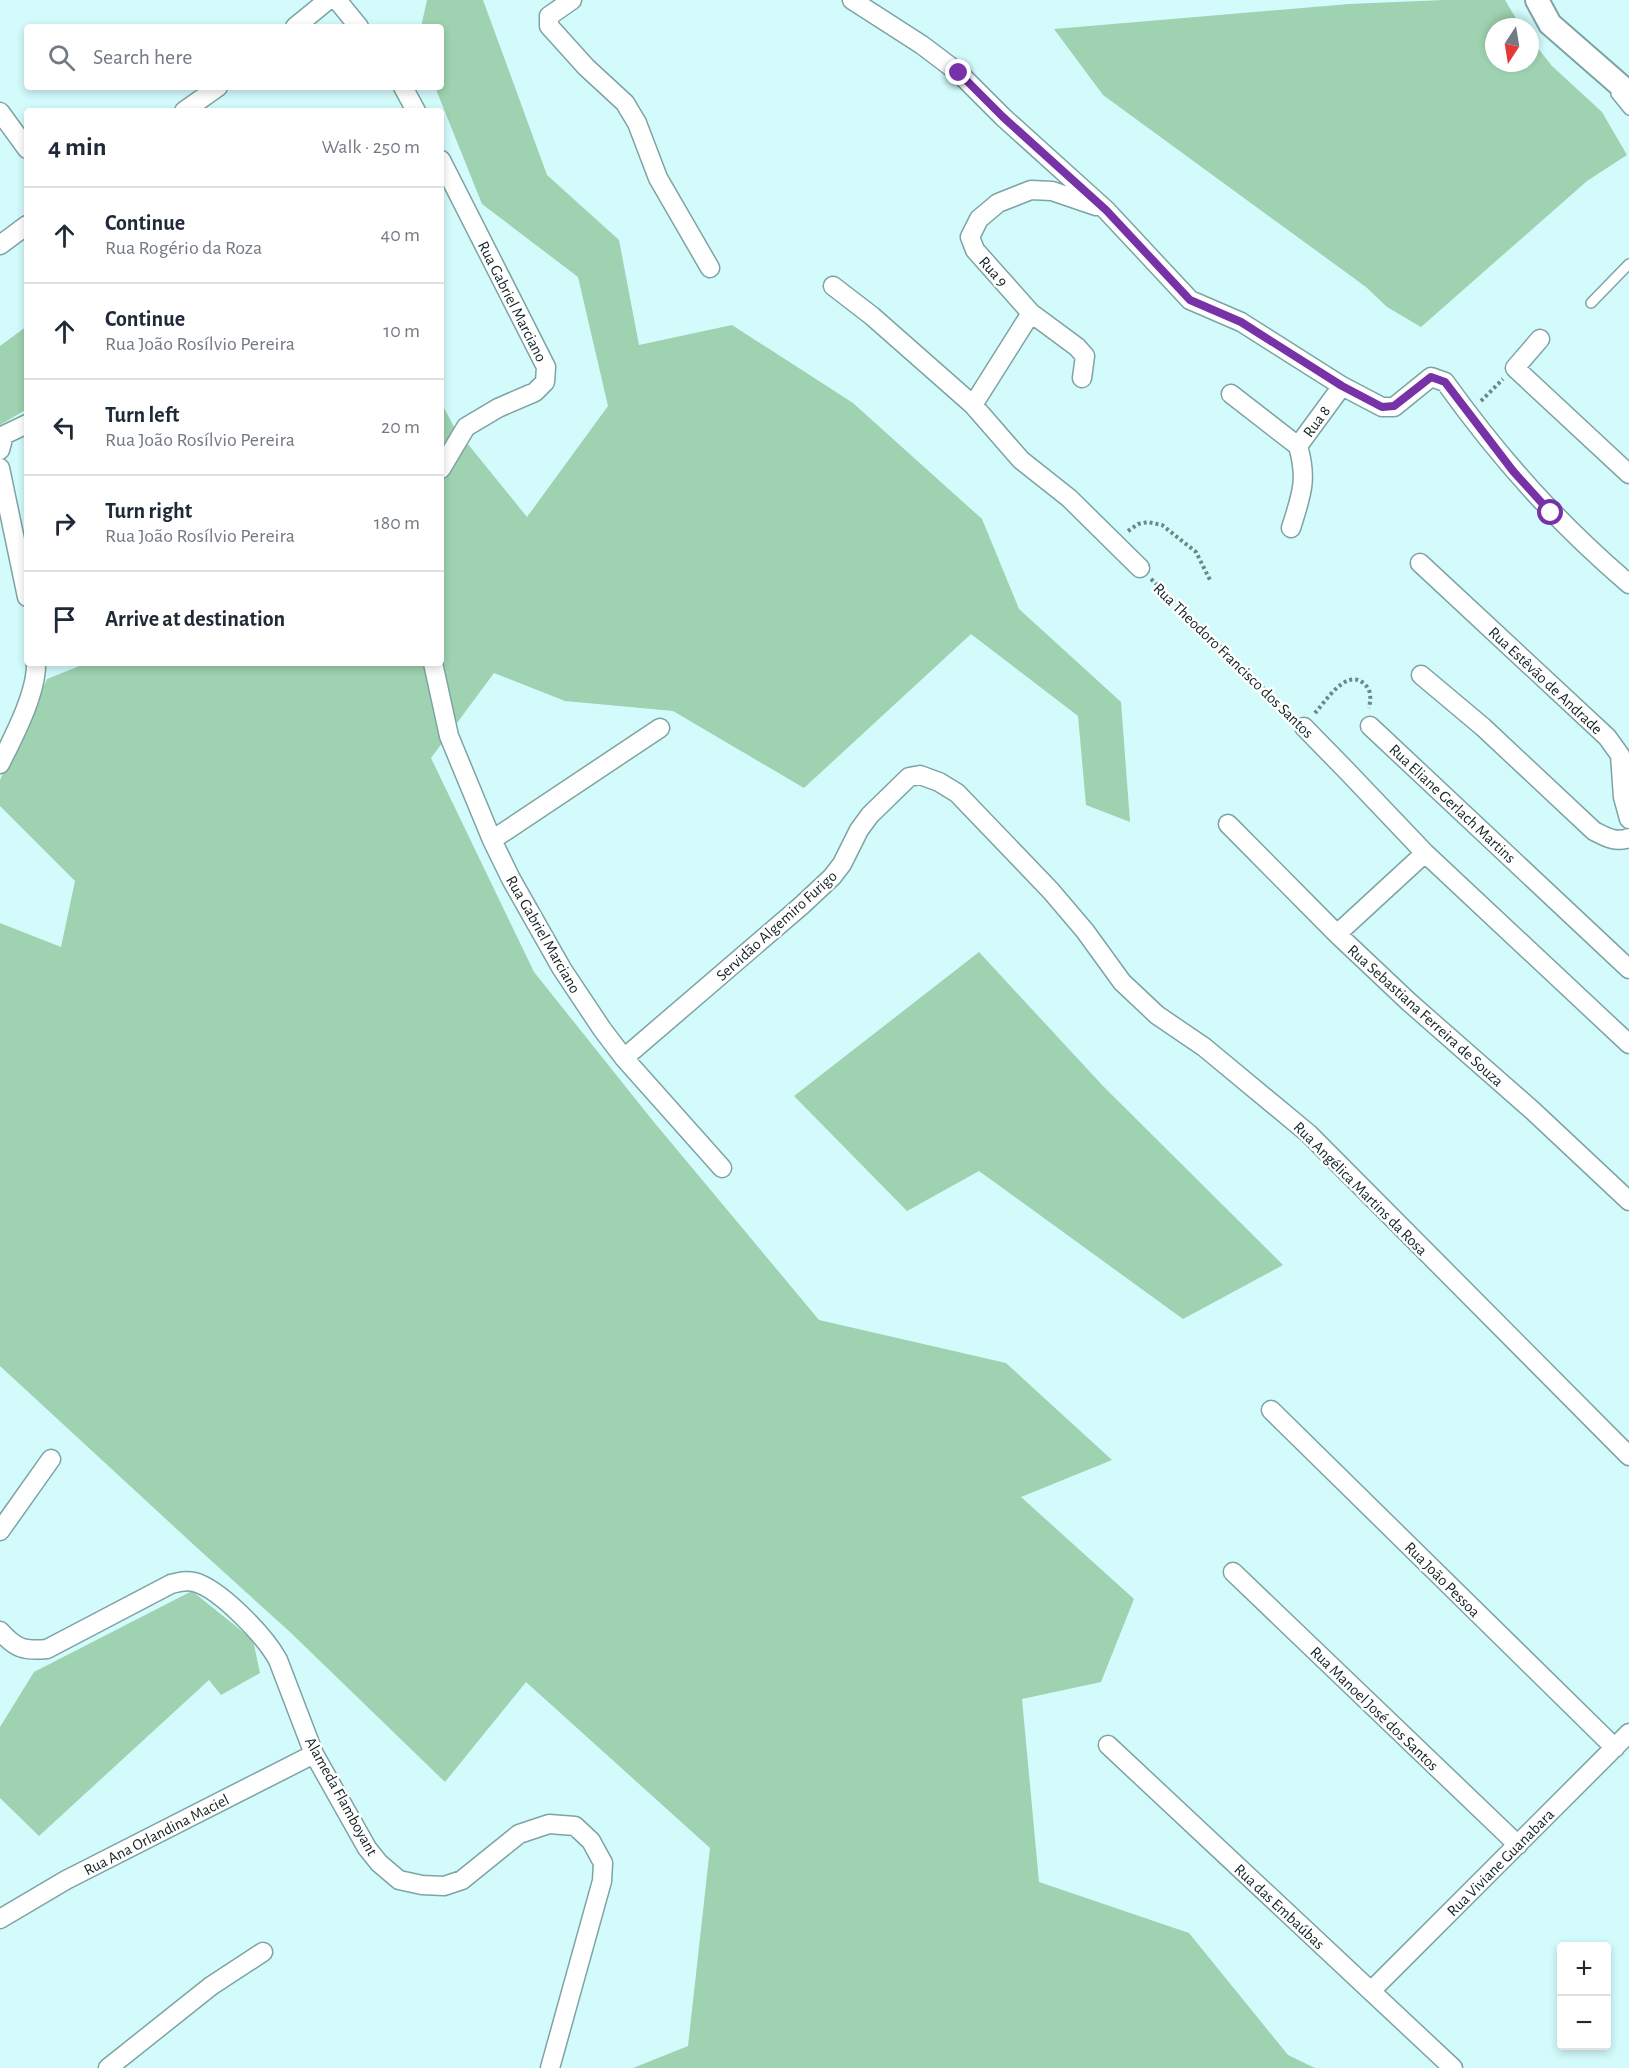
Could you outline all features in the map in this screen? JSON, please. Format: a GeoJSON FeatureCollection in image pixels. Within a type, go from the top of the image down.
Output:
{"type":"FeatureCollection","features":[{"type":"Feature","properties":{"kind":"street"},"geometry":{"type":"LineString","coordinates":[[299,24],[328,0]]}},
{"type":"Feature","properties":{"kind":"street"},"geometry":{"type":"LineString","coordinates":[[337,0],[357,24]]}},
{"type":"Feature","properties":{"kind":"street"},"geometry":{"type":"LineString","coordinates":[[572,0],[549,16],[549,26],[586,67],[625,103],[637,123],[658,178],[710,268]]}},
{"type":"Feature","properties":{"kind":"street"},"geometry":{"type":"LineString","coordinates":[[852,0],[922,45],[959,73],[1003,117],[1106,210],[1190,300],[1241,322],[1342,386],[1382,407],[1394,406],[1431,377],[1445,382],[1513,471],[1551,513],[1629,584]]}},
{"type":"Feature","properties":{"kind":"street"},"geometry":{"type":"LineString","coordinates":[[1537,0],[1550,24],[1629,93]]}},
{"type":"Feature","properties":{"kind":"street"},"geometry":{"type":"LineString","coordinates":[[188,108],[214,90]]}},
{"type":"Feature","properties":{"kind":"street"},"geometry":{"type":"LineString","coordinates":[[405,90],[414,108]]}},
{"type":"Feature","properties":{"kind":"street"},"geometry":{"type":"LineString","coordinates":[[0,112],[24,145]]}},
{"type":"Feature","properties":{"kind":"street","name":"Rua Gabriel Marciano"},"geometry":{"type":"LineString","coordinates":[[444,166],[546,368],[545,382],[535,392],[498,408],[466,427],[444,463]]}},
{"type":"Feature","properties":{"kind":"street","name":"Rua 9"},"geometry":{"type":"LineString","coordinates":[[1082,378],[1085,356],[1077,347],[1031,313],[975,250],[970,237],[979,219],[998,204],[1031,190],[1052,191],[1106,210]]}},
{"type":"Feature","properties":{"kind":"street"},"geometry":{"type":"LineString","coordinates":[[0,245],[24,227]]}},
{"type":"Feature","properties":{"kind":"street","name":"Rua Theodoro Francisco dos Santos"},"geometry":{"type":"LineString","coordinates":[[833,286],[872,316],[973,405],[1021,460],[1069,498],[1140,568]]}},
{"type":"Feature","properties":{"kind":"street"},"geometry":{"type":"LineString","coordinates":[[973,405],[1031,313]]}},
{"type":"Feature","properties":{"kind":"street"},"geometry":{"type":"LineString","coordinates":[[1540,339],[1515,368],[1629,474]]}},
{"type":"Feature","properties":{"kind":"street","name":"Rua 8"},"geometry":{"type":"LineString","coordinates":[[1291,528],[1304,486],[1304,466],[1298,446],[1342,386]]}},
{"type":"Feature","properties":{"kind":"street"},"geometry":{"type":"LineString","coordinates":[[1231,394],[1298,446]]}},
{"type":"Feature","properties":{"kind":"street"},"geometry":{"type":"LineString","coordinates":[[0,450],[4,435],[24,425]]}},
{"type":"Feature","properties":{"kind":"street"},"geometry":{"type":"LineString","coordinates":[[0,468],[24,583]]}},
{"type":"Feature","properties":{"kind":"street","name":"Rua Estêvão de Andrade"},"geometry":{"type":"LineString","coordinates":[[1420,563],[1607,737],[1620,755],[1623,797],[1629,819]]}},
{"type":"Feature","properties":{"kind":"street"},"geometry":{"type":"LineString","coordinates":[[0,764],[28,700],[36,666]]}},
{"type":"Feature","properties":{"kind":"street","name":"Rua Gabriel Marciano"},"geometry":{"type":"LineString","coordinates":[[434,666],[449,736],[492,840],[511,879],[562,969],[624,1058],[722,1168]]}},
{"type":"Feature","properties":{"kind":"street"},"geometry":{"type":"LineString","coordinates":[[1421,675],[1483,727],[1594,831],[1611,840],[1621,841],[1629,838]]}},
{"type":"Feature","properties":{"kind":"street","name":"Rua Eliane Gerlach Martins"},"geometry":{"type":"LineString","coordinates":[[1370,726],[1629,969]]}},
{"type":"Feature","properties":{"kind":"street"},"geometry":{"type":"LineString","coordinates":[[492,840],[660,728]]}},
{"type":"Feature","properties":{"kind":"street","name":"Rua Theodoro Francisco dos Santos"},"geometry":{"type":"LineString","coordinates":[[1304,728],[1425,853],[1629,1044]]}},
{"type":"Feature","properties":{"kind":"street","name":"Rua Angélica Martins da Rosa"},"geometry":{"type":"LineString","coordinates":[[909,777],[920,775],[939,782],[957,793],[1051,891],[1085,931],[1122,982],[1157,1015],[1204,1047],[1309,1134],[1629,1455]]}},
{"type":"Feature","properties":{"kind":"street","name":"Servidão Algemiro Furigo"},"geometry":{"type":"LineString","coordinates":[[624,1058],[801,906],[832,876],[842,864],[859,830],[870,815],[909,777]]}},
{"type":"Feature","properties":{"kind":"street","name":"Rua Sebastiana Ferreira de Souza"},"geometry":{"type":"LineString","coordinates":[[1228,824],[1337,934],[1409,1002],[1532,1110],[1629,1202]]}},
{"type":"Feature","properties":{"kind":"street"},"geometry":{"type":"LineString","coordinates":[[1337,934],[1425,853]]}},
{"type":"Feature","properties":{"kind":"street","name":"Rua João Pessoa"},"geometry":{"type":"LineString","coordinates":[[1271,1410],[1615,1748]]}},
{"type":"Feature","properties":{"kind":"street"},"geometry":{"type":"LineString","coordinates":[[0,1531],[51,1459]]}},
{"type":"Feature","properties":{"kind":"street","name":"Rua Manoel José dos Santos"},"geometry":{"type":"LineString","coordinates":[[1233,1572],[1518,1845]]}},
{"type":"Feature","properties":{"kind":"street","name":"Alameda Flamboyant"},"geometry":{"type":"LineString","coordinates":[[0,1631],[9,1642],[20,1648],[31,1651],[47,1649],[171,1584],[185,1580],[196,1582],[220,1597],[258,1631],[271,1646],[314,1754],[367,1848],[379,1863],[399,1880],[422,1886],[444,1886],[462,1880],[519,1834],[549,1824],[575,1826],[591,1841],[603,1863],[602,1881],[550,2068]]}},
{"type":"Feature","properties":{"kind":"street","name":"Rua Viviane Guanabara"},"geometry":{"type":"LineString","coordinates":[[1371,1992],[1629,1733]]}},
{"type":"Feature","properties":{"kind":"street","name":"Rua das Embaúbas"},"geometry":{"type":"LineString","coordinates":[[1108,1745],[1453,2068]]}},
{"type":"Feature","properties":{"kind":"street","name":"Rua Ana Orlandina Maciel"},"geometry":{"type":"LineString","coordinates":[[0,1919],[66,1880],[314,1754]]}},
{"type":"Feature","properties":{"kind":"street"},"geometry":{"type":"LineString","coordinates":[[108,2068],[211,1986],[263,1952]]}},
{"type":"Feature","properties":{"kind":"lane"},"geometry":{"type":"LineString","coordinates":[[1586,57],[1629,110]]}},
{"type":"Feature","properties":{"kind":"lane"},"geometry":{"type":"LineString","coordinates":[[1591,303],[1629,264]]}},
{"type":"Feature","properties":{"kind":"path"},"geometry":{"type":"LineString","coordinates":[[1468,414],[1515,368]]}},
{"type":"Feature","properties":{"kind":"path"},"geometry":{"type":"LineString","coordinates":[[1113,542],[1138,524],[1148,522],[1162,525],[1196,552],[1211,582]]}},
{"type":"Feature","properties":{"kind":"path","name":"Rua Theodoro Francisco dos Santos"},"geometry":{"type":"LineString","coordinates":[[1140,568],[1304,728]]}},
{"type":"Feature","properties":{"kind":"path"},"geometry":{"type":"LineString","coordinates":[[1304,728],[1342,684],[1353,679],[1359,680],[1369,689],[1371,698],[1366,720],[1370,726]]}},
{"type":"Feature","properties":{"kind":"green space"},"geometry":{"type":"Polygon","coordinates":[[[427,0],[483,0],[547,175],[619,240],[639,345],[732,325],[853,403],[982,519],[1019,609],[1121,702],[1130,822],[1086,805],[1078,716],[971,634],[804,788],[673,711],[565,701],[494,673],[431,758],[534,972],[653,1121],[819,1320],[1006,1363],[1112,1460],[1021,1497],[1134,1599],[1101,1682],[1022,1699],[1039,1882],[1189,1933],[1288,2055],[1315,2068],[633,2068],[688,2046],[710,1848],[526,1682],[445,1782],[290,1632],[0,1366],[0,923],[61,947],[75,881],[0,806],[0,780],[47,679],[80,666],[444,666],[444,408],[454,427],[527,517],[608,406],[578,277],[482,204],[436,90],[444,90],[444,24],[422,24],[427,0]]]}},
{"type":"Feature","properties":{"kind":"green space"},"geometry":{"type":"Polygon","coordinates":[[[1505,0],[1516,18],[1485,18],[1485,72],[1539,72],[1539,49],[1552,66],[1602,112],[1627,155],[1587,181],[1421,327],[1387,307],[1366,287],[1103,95],[1054,29],[1349,4],[1505,0]]]}},
{"type":"Feature","properties":{"kind":"green space"},"geometry":{"type":"Polygon","coordinates":[[[24,328],[24,411],[0,425],[0,346],[24,328]]]}},
{"type":"Feature","properties":{"kind":"green space"},"geometry":{"type":"Polygon","coordinates":[[[979,952],[1103,1086],[1283,1265],[1183,1319],[979,1171],[907,1211],[794,1096],[979,952]]]}},
{"type":"Feature","properties":{"kind":"green space"},"geometry":{"type":"Polygon","coordinates":[[[192,1591],[253,1640],[260,1673],[221,1695],[209,1680],[39,1836],[0,1798],[0,1727],[34,1672],[192,1591]]]}},
{"type":"Feature","properties":{"kind":"route"},"geometry":{"type":"LineString","coordinates":[[959,73],[1003,117],[1106,210],[1190,300],[1241,322],[1342,386],[1382,407],[1394,406],[1431,377],[1445,382],[1513,471],[1551,513]]}}]}
